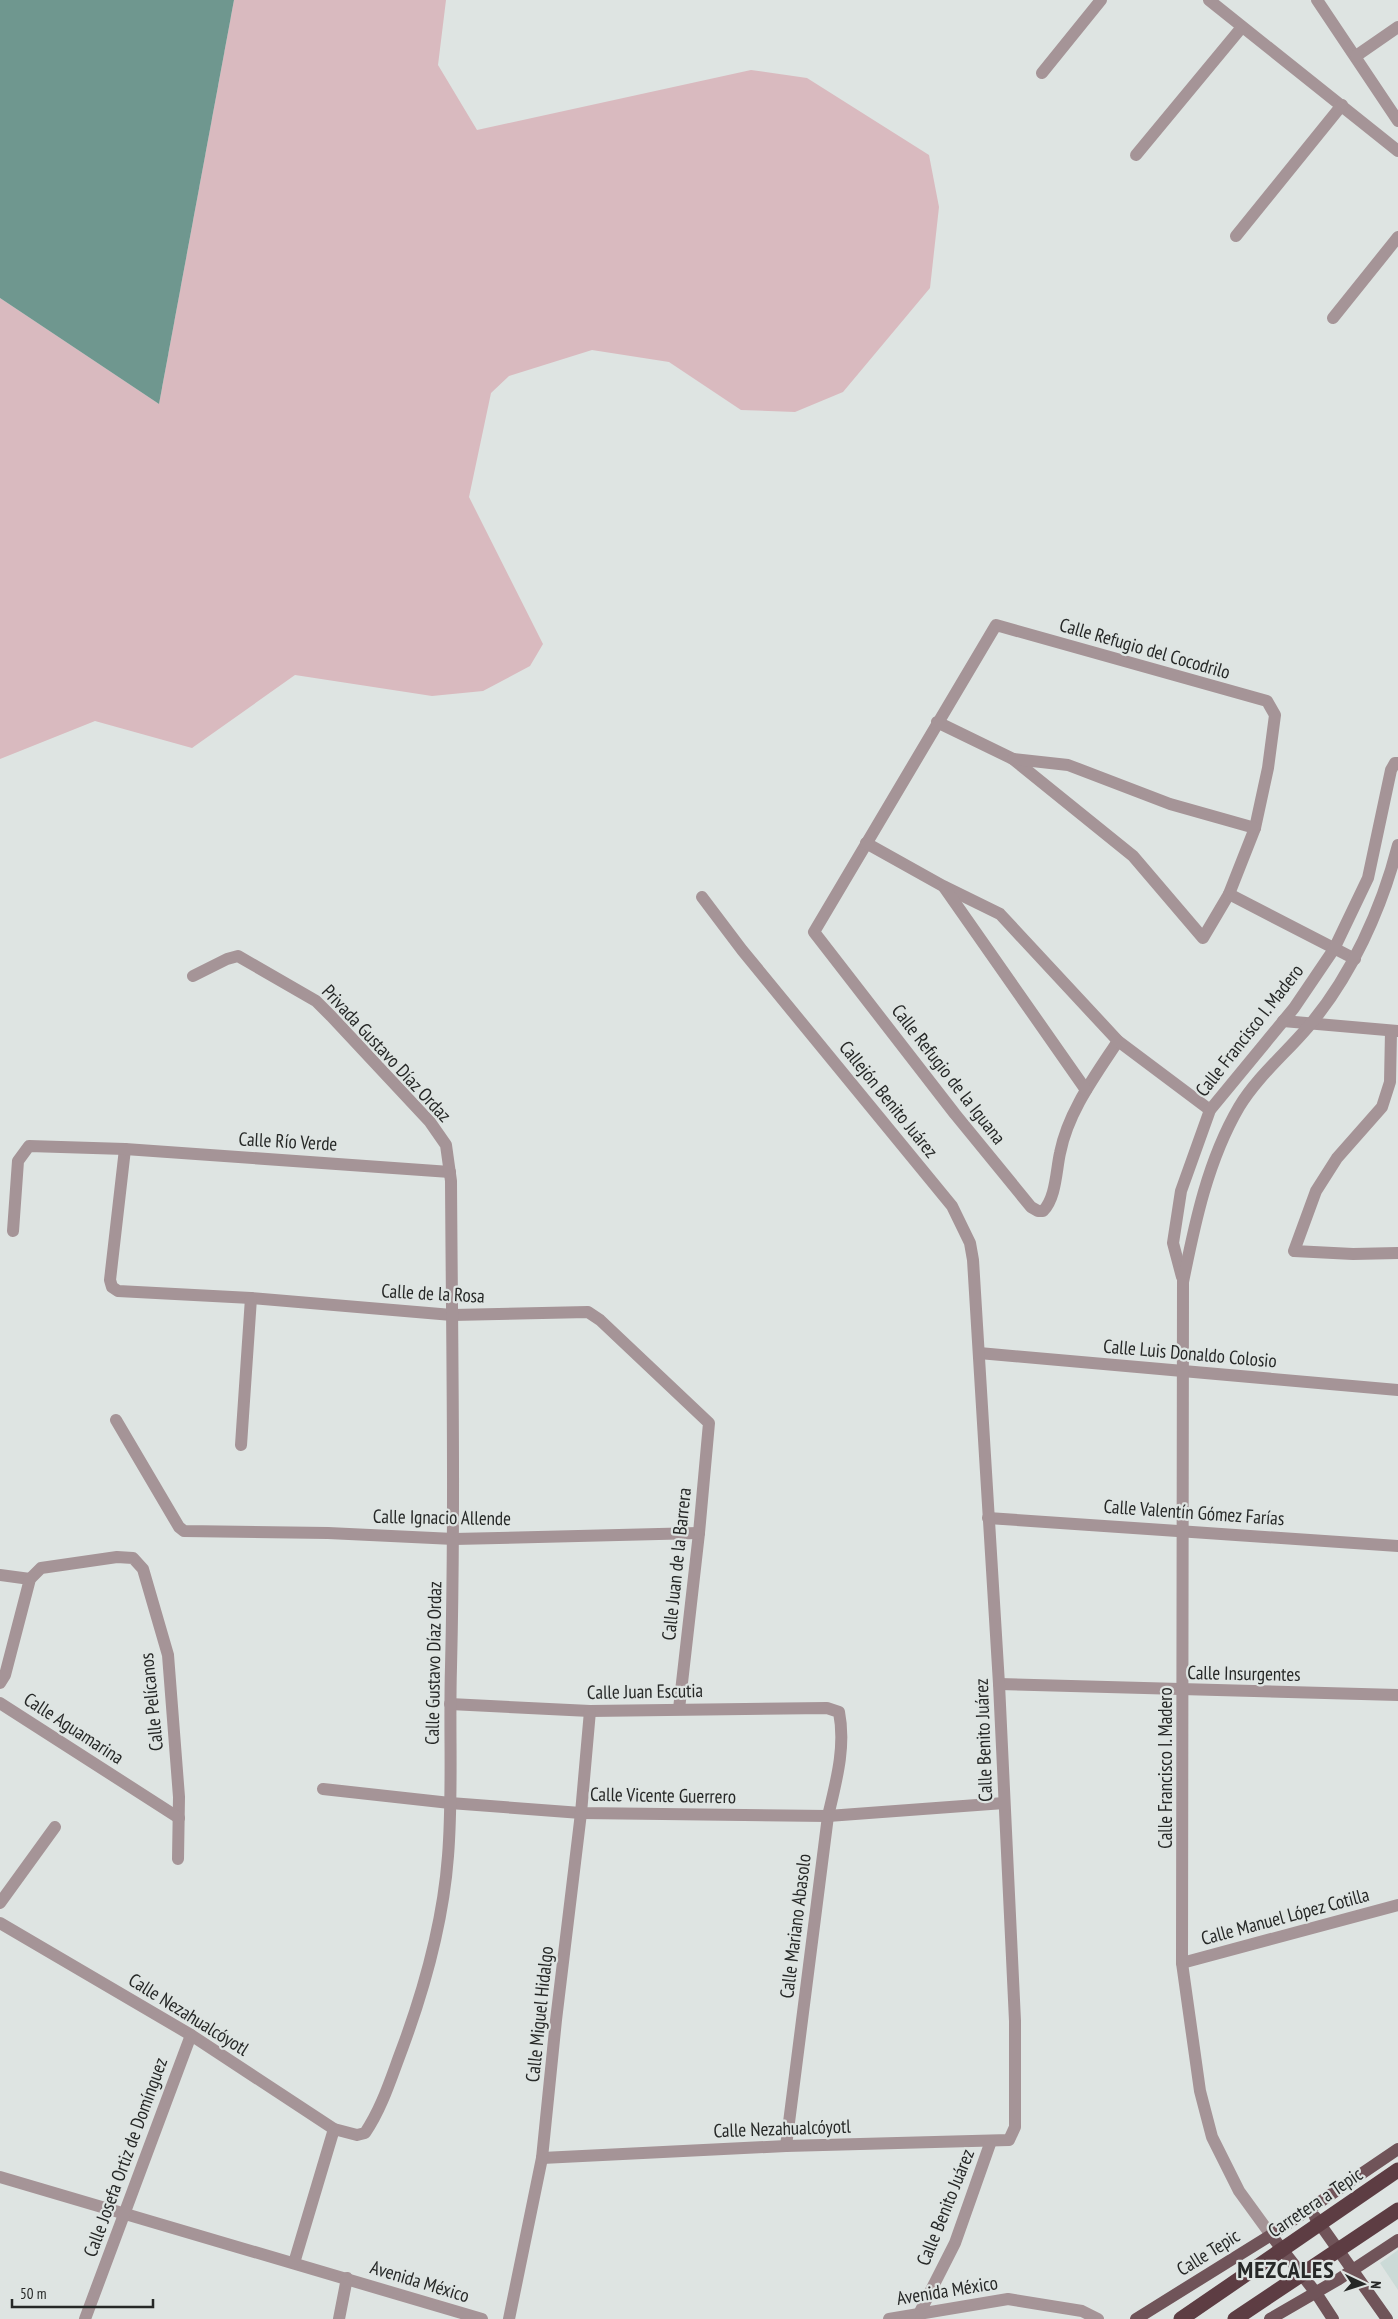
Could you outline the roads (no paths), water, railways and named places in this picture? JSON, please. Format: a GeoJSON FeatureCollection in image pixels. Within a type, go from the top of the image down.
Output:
{"type":"FeatureCollection","features":[{"type":"Feature","properties":{"kind":"highway","name":"Carretera a Tepic"},"geometry":{"type":"LineString","coordinates":[[1181,2319],[1398,2170]]}},
{"type":"Feature","properties":{"kind":"highway"},"geometry":{"type":"LineString","coordinates":[[1235,2319],[1398,2210]]}},
{"type":"Feature","properties":{"kind":"main road","name":"Calle Tepic"},"geometry":{"type":"LineString","coordinates":[[1136,2319],[1310,2210],[1398,2149]]}},
{"type":"Feature","properties":{"kind":"main road"},"geometry":{"type":"LineString","coordinates":[[1310,2210],[1387,2319]]}},
{"type":"Feature","properties":{"kind":"main road"},"geometry":{"type":"LineString","coordinates":[[1271,2235],[1316,2293],[1333,2319]]}},
{"type":"Feature","properties":{"kind":"main road"},"geometry":{"type":"LineString","coordinates":[[1270,2319],[1316,2293],[1398,2240]]}},
{"type":"Feature","properties":{"kind":"street"},"geometry":{"type":"LineString","coordinates":[[1042,73],[1100,0]]}},
{"type":"Feature","properties":{"kind":"street"},"geometry":{"type":"LineString","coordinates":[[1209,0],[1398,151]]}},
{"type":"Feature","properties":{"kind":"street"},"geometry":{"type":"LineString","coordinates":[[1317,0],[1398,121]]}},
{"type":"Feature","properties":{"kind":"street"},"geometry":{"type":"LineString","coordinates":[[1136,155],[1242,27]]}},
{"type":"Feature","properties":{"kind":"street"},"geometry":{"type":"LineString","coordinates":[[1356,56],[1398,27]]}},
{"type":"Feature","properties":{"kind":"street"},"geometry":{"type":"LineString","coordinates":[[1236,236],[1342,105]]}},
{"type":"Feature","properties":{"kind":"street"},"geometry":{"type":"LineString","coordinates":[[1333,318],[1398,237]]}},
{"type":"Feature","properties":{"kind":"street","name":"Calle Refugio del Cocodrilo"},"geometry":{"type":"LineString","coordinates":[[898,788],[937,722],[996,625],[1267,701],[1275,715],[1268,768],[1255,828],[1229,894],[1203,938],[1133,856],[1013,759],[937,722]]}},
{"type":"Feature","properties":{"kind":"street","name":"Calle Refugio del Cocodrilo"},"geometry":{"type":"LineString","coordinates":[[1013,759],[1068,765],[1170,804],[1255,828]]}},
{"type":"Feature","properties":{"kind":"street","name":"Calle Francisco I. Madero"},"geometry":{"type":"LineString","coordinates":[[1183,1282],[1174,1244],[1181,1191],[1210,1110],[1294,1008],[1334,949],[1368,878],[1392,770],[1398,762]]}},
{"type":"Feature","properties":{"kind":"street","name":"Calle Refugio de la Iguana"},"geometry":{"type":"LineString","coordinates":[[898,788],[814,932],[955,1114],[1031,1206],[1038,1211],[1043,1211],[1051,1198],[1061,1147],[1086,1090],[1118,1041]]}},
{"type":"Feature","properties":{"kind":"street"},"geometry":{"type":"LineString","coordinates":[[866,843],[943,886],[1000,914],[1118,1041],[1210,1110]]}},
{"type":"Feature","properties":{"kind":"street","name":"Calle Francisco I. Madero"},"geometry":{"type":"LineString","coordinates":[[1271,2235],[1240,2191],[1212,2137],[1200,2091],[1182,1963],[1184,1690],[1182,1529],[1183,1282],[1201,1199],[1226,1131],[1240,1104],[1310,1025],[1355,959],[1388,883],[1398,845]]}},
{"type":"Feature","properties":{"kind":"street"},"geometry":{"type":"LineString","coordinates":[[943,886],[1086,1090]]}},
{"type":"Feature","properties":{"kind":"street"},"geometry":{"type":"LineString","coordinates":[[1229,894],[1355,959]]}},
{"type":"Feature","properties":{"kind":"street","name":"Callejón Benito Juárez"},"geometry":{"type":"LineString","coordinates":[[702,897],[742,950],[952,1206],[964,1226],[973,1260],[979,1353]]}},
{"type":"Feature","properties":{"kind":"street","name":"Privada Gustavo Díaz Ordaz"},"geometry":{"type":"LineString","coordinates":[[193,976],[227,959],[238,956],[316,1001],[430,1122],[446,1145],[450,1172]]}},
{"type":"Feature","properties":{"kind":"street"},"geometry":{"type":"LineString","coordinates":[[1282,1021],[1310,1025],[1395,1031],[1390,1082],[1382,1107],[1337,1158],[1316,1191],[1294,1251],[1398,1253]]}},
{"type":"Feature","properties":{"kind":"street","name":"Calle Río Verde"},"geometry":{"type":"LineString","coordinates":[[12,1231],[18,1161],[29,1146],[125,1149],[390,1166],[450,1172]]}},
{"type":"Feature","properties":{"kind":"street","name":"Calle de la Rosa"},"geometry":{"type":"LineString","coordinates":[[125,1149],[110,1280],[112,1288],[118,1291],[251,1298],[452,1315],[588,1312],[600,1320],[709,1423]]}},
{"type":"Feature","properties":{"kind":"street","name":"Calle Gustavo Díaz Ordaz"},"geometry":{"type":"LineString","coordinates":[[357,2136],[365,2133],[377,2114],[427,1976],[441,1915],[448,1857],[454,1538],[450,1172]]}},
{"type":"Feature","properties":{"kind":"street"},"geometry":{"type":"LineString","coordinates":[[241,1445],[251,1298]]}},
{"type":"Feature","properties":{"kind":"street","name":"Calle Luis Donaldo Colosio"},"geometry":{"type":"LineString","coordinates":[[979,1353],[1398,1390]]}},
{"type":"Feature","properties":{"kind":"street","name":"Calle Benito Juárez"},"geometry":{"type":"LineString","coordinates":[[979,1353],[1000,1684],[1015,2021],[1015,2127]]}},
{"type":"Feature","properties":{"kind":"street","name":"Calle Ignacio Allende"},"geometry":{"type":"LineString","coordinates":[[116,1420],[178,1527],[184,1531],[328,1533],[454,1538],[700,1534]]}},
{"type":"Feature","properties":{"kind":"street","name":"Calle Juan de la Barrera"},"geometry":{"type":"LineString","coordinates":[[679,1709],[700,1534],[709,1423]]}},
{"type":"Feature","properties":{"kind":"street","name":"Calle Valentín Gómez Farías"},"geometry":{"type":"LineString","coordinates":[[988,1518],[1182,1529],[1398,1546]]}},
{"type":"Feature","properties":{"kind":"street","name":"Calle Pelícanos"},"geometry":{"type":"LineString","coordinates":[[30,1579],[42,1568],[118,1557],[134,1558],[143,1569],[168,1655],[179,1818],[178,1859]]}},
{"type":"Feature","properties":{"kind":"street"},"geometry":{"type":"LineString","coordinates":[[0,1575],[30,1579],[5,1674],[0,1683]]}},
{"type":"Feature","properties":{"kind":"street","name":"Calle Insurgentes"},"geometry":{"type":"LineString","coordinates":[[1000,1684],[1398,1695]]}},
{"type":"Feature","properties":{"kind":"street","name":"Calle Aguamarina"},"geometry":{"type":"LineString","coordinates":[[0,1703],[179,1818]]}},
{"type":"Feature","properties":{"kind":"street","name":"Calle Juan Escutia"},"geometry":{"type":"LineString","coordinates":[[450,1704],[590,1711],[827,1708],[839,1712]]}},
{"type":"Feature","properties":{"kind":"street","name":"Calle Miguel Hidalgo"},"geometry":{"type":"LineString","coordinates":[[509,2319],[542,2158],[556,2020],[581,1813],[590,1711]]}},
{"type":"Feature","properties":{"kind":"street","name":"Calle Mariano Abasolo"},"geometry":{"type":"LineString","coordinates":[[786,2146],[828,1816],[839,1772],[842,1725],[839,1712]]}},
{"type":"Feature","properties":{"kind":"street","name":"Calle Vicente Guerrero"},"geometry":{"type":"LineString","coordinates":[[323,1789],[450,1803],[581,1813],[828,1816],[1004,1803]]}},
{"type":"Feature","properties":{"kind":"street"},"geometry":{"type":"LineString","coordinates":[[0,1903],[55,1827]]}},
{"type":"Feature","properties":{"kind":"street","name":"Calle Manuel López Cotilla"},"geometry":{"type":"LineString","coordinates":[[1182,1963],[1398,1905]]}},
{"type":"Feature","properties":{"kind":"street","name":"Calle Nezahualcóyotl"},"geometry":{"type":"LineString","coordinates":[[0,1923],[190,2035],[334,2129],[357,2136]]}},
{"type":"Feature","properties":{"kind":"street","name":"Calle Josefa Ortiz de Domínguez"},"geometry":{"type":"LineString","coordinates":[[86,2319],[190,2035]]}},
{"type":"Feature","properties":{"kind":"street","name":"Calle Nezahualcóyotl"},"geometry":{"type":"LineString","coordinates":[[542,2158],[786,2146],[1009,2140],[1015,2127]]}},
{"type":"Feature","properties":{"kind":"street"},"geometry":{"type":"LineString","coordinates":[[294,2264],[334,2129]]}},
{"type":"Feature","properties":{"kind":"street","name":"Calle Benito Juárez"},"geometry":{"type":"LineString","coordinates":[[920,2314],[955,2243],[991,2141]]}},
{"type":"Feature","properties":{"kind":"street","name":"Avenida México"},"geometry":{"type":"LineString","coordinates":[[0,2177],[482,2319]]}},
{"type":"Feature","properties":{"kind":"street"},"geometry":{"type":"LineString","coordinates":[[339,2319],[347,2278]]}},
{"type":"Feature","properties":{"kind":"street","name":"Avenida México"},"geometry":{"type":"LineString","coordinates":[[889,2319],[1008,2299],[1082,2311],[1098,2319]]}},
{"type":"Feature","properties":{"kind":"district","name":"MEZCALES"},"geometry":{"type":"Point","coordinates":[1286,2270]}}]}
